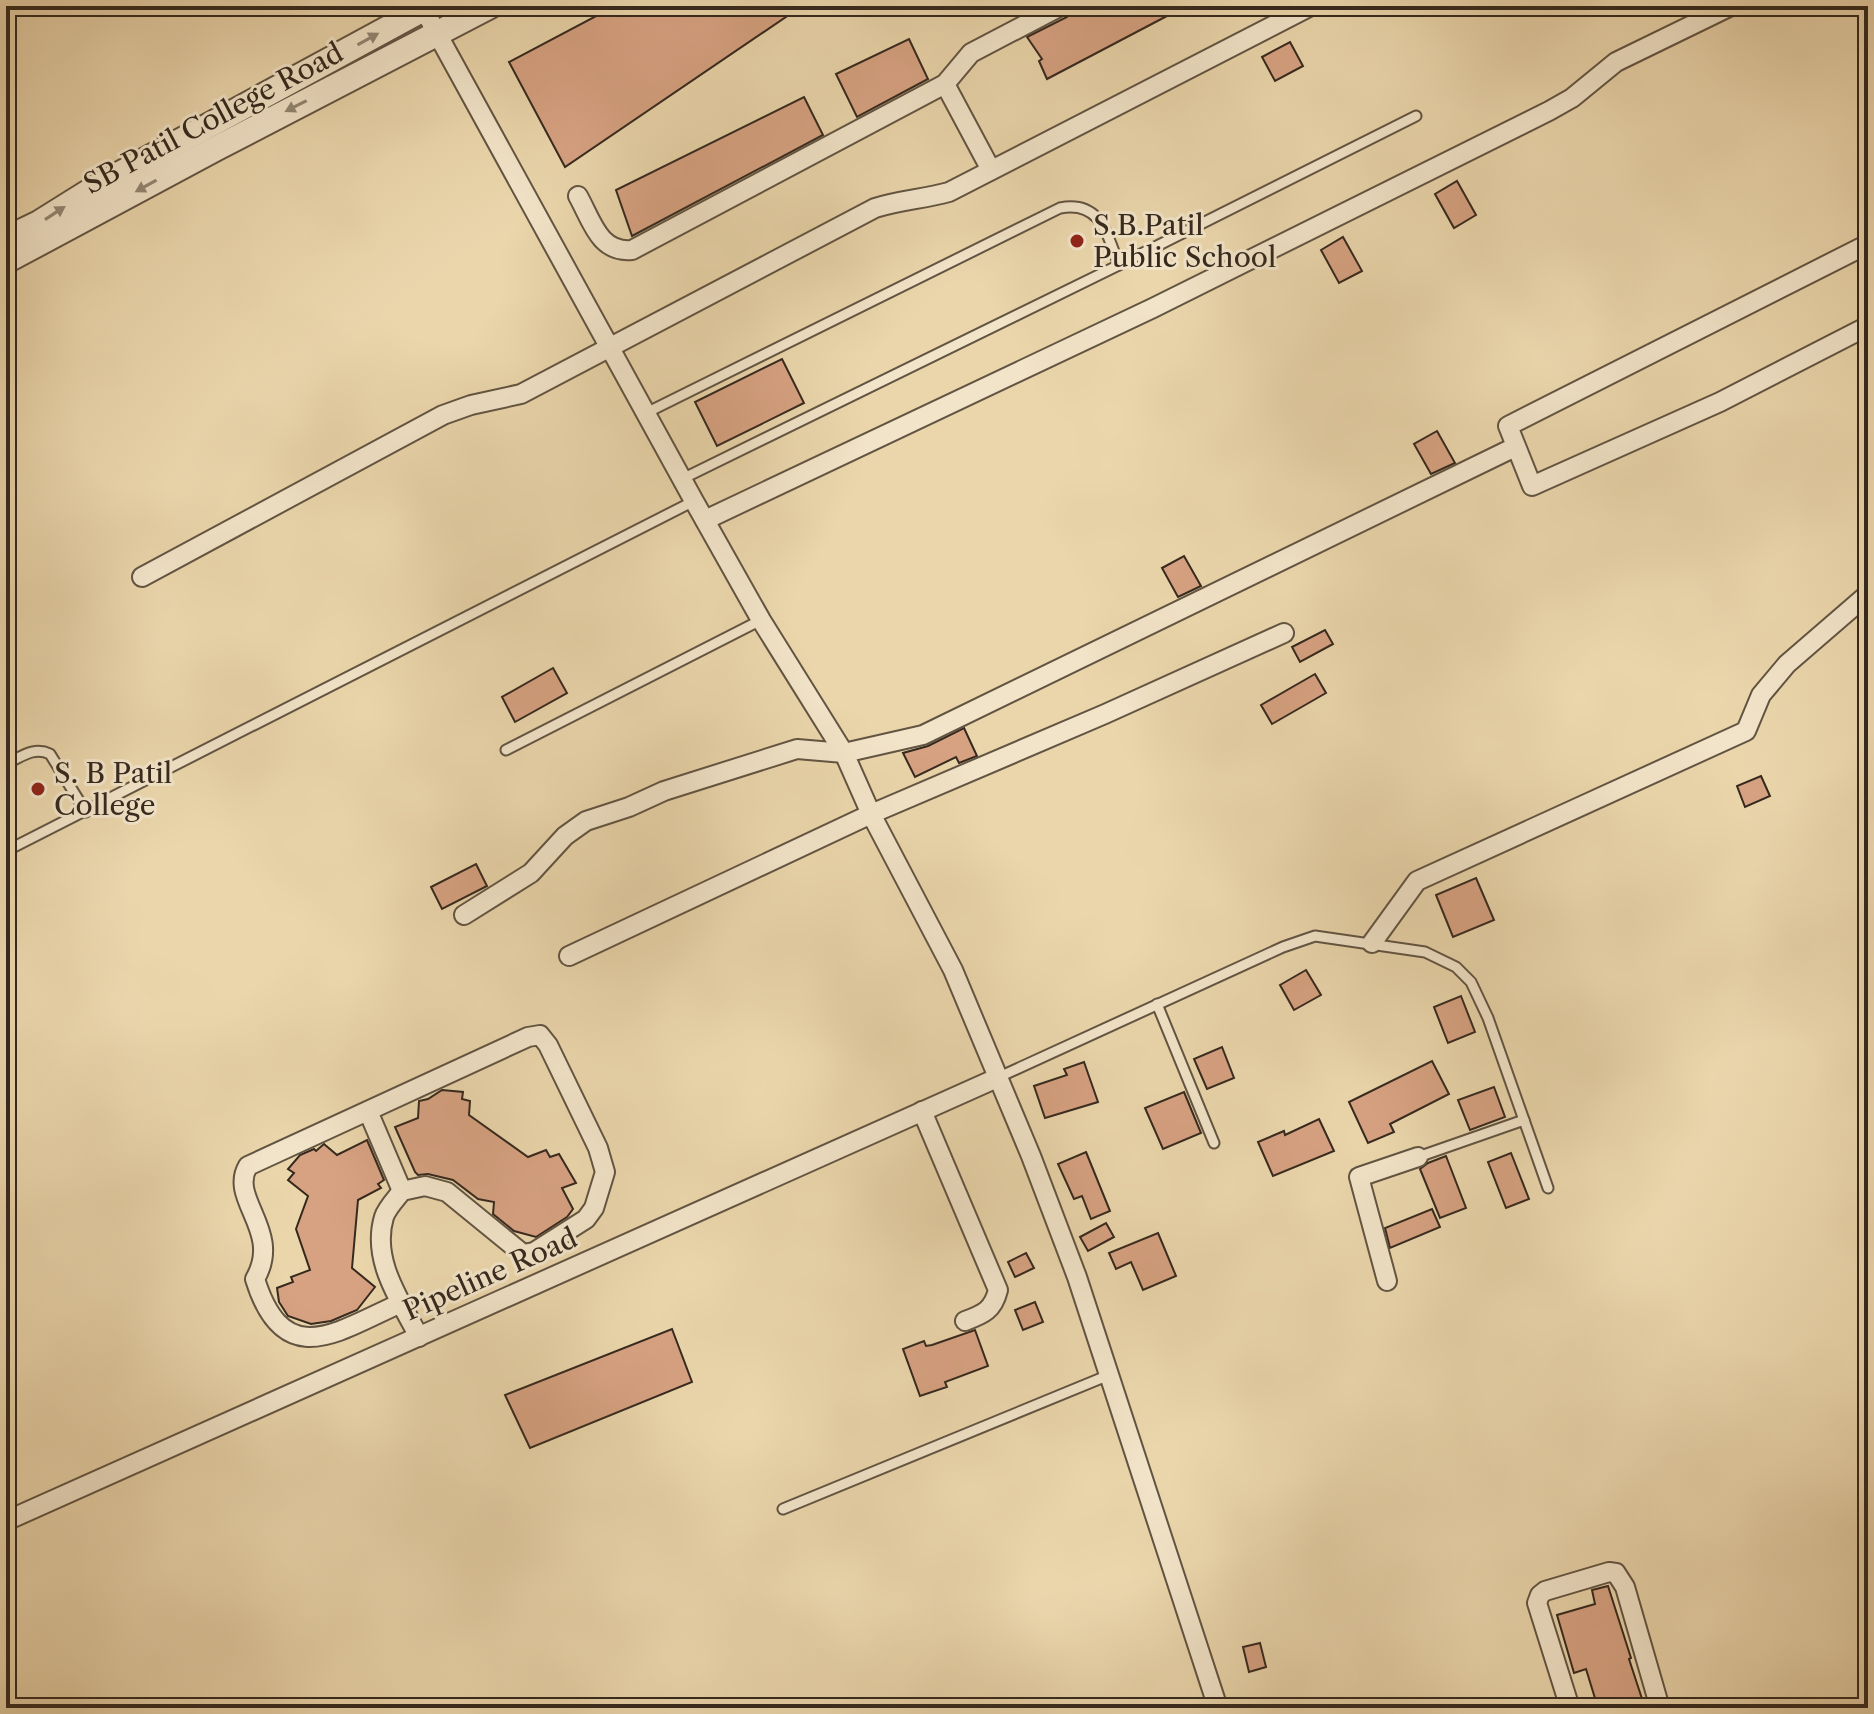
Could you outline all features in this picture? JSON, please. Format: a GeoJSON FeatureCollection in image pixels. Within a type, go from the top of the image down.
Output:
{"type":"FeatureCollection","features":[{"type":"Feature","properties":{"kind":"street","name":"SB Patil College Road"},"geometry":{"type":"LineString","coordinates":[[6,239],[108,193],[245,120],[437,34],[490,6]]}},
{"type":"Feature","properties":{"kind":"street"},"geometry":{"type":"LineString","coordinates":[[578,196],[605,245],[617,251],[632,250],[945,84],[971,53],[1061,6]]}},
{"type":"Feature","properties":{"kind":"street"},"geometry":{"type":"LineString","coordinates":[[142,577],[443,415],[521,394],[875,208],[900,200],[923,199],[949,192],[1311,6]]}},
{"type":"Feature","properties":{"kind":"street"},"geometry":{"type":"LineString","coordinates":[[705,520],[1153,308],[1549,111],[1572,98],[1616,62],[1731,6]]}},
{"type":"Feature","properties":{"kind":"street","name":"SB Patil College Road"},"geometry":{"type":"LineString","coordinates":[[245,120],[425,7]]}},
{"type":"Feature","properties":{"kind":"street"},"geometry":{"type":"LineString","coordinates":[[425,7],[694,501],[761,620],[844,753],[871,814],[953,970],[1052,1209],[1218,1708]]}},
{"type":"Feature","properties":{"kind":"street"},"geometry":{"type":"LineString","coordinates":[[945,84],[991,170]]}},
{"type":"Feature","properties":{"kind":"street","name":"SB Patil College Road"},"geometry":{"type":"LineString","coordinates":[[6,261],[108,193]]}},
{"type":"Feature","properties":{"kind":"street"},"geometry":{"type":"LineString","coordinates":[[1868,244],[1508,426],[1532,486],[1720,402],[1868,326]]}},
{"type":"Feature","properties":{"kind":"street"},"geometry":{"type":"LineString","coordinates":[[464,915],[531,873],[565,836],[586,821],[598,819],[664,791],[797,749],[844,753],[923,735],[1515,447]]}},
{"type":"Feature","properties":{"kind":"street"},"geometry":{"type":"LineString","coordinates":[[1372,943],[1417,881],[1746,731],[1761,695],[1787,664],[1868,594]]}},
{"type":"Feature","properties":{"kind":"street"},"geometry":{"type":"LineString","coordinates":[[569,956],[871,814],[1284,633]]}},
{"type":"Feature","properties":{"kind":"street"},"geometry":{"type":"LineString","coordinates":[[401,1303],[316,1339],[297,1337],[279,1325],[261,1298],[255,1279],[264,1265],[264,1238],[244,1191],[242,1176],[248,1166],[528,1037],[540,1035],[548,1045],[598,1148],[605,1172],[594,1208],[586,1219],[534,1252],[523,1254],[447,1192],[425,1186],[402,1191],[384,1214],[379,1246],[387,1273],[419,1337]]}},
{"type":"Feature","properties":{"kind":"street","name":"Pipeline Road"},"geometry":{"type":"LineString","coordinates":[[6,1521],[997,1078]]}},
{"type":"Feature","properties":{"kind":"street"},"geometry":{"type":"LineString","coordinates":[[368,1111],[402,1191]]}},
{"type":"Feature","properties":{"kind":"street"},"geometry":{"type":"LineString","coordinates":[[922,1111],[998,1290],[994,1304],[986,1313],[965,1321]]}},
{"type":"Feature","properties":{"kind":"street"},"geometry":{"type":"LineString","coordinates":[[1387,1281],[1359,1177],[1418,1157]]}},
{"type":"Feature","properties":{"kind":"street"},"geometry":{"type":"LineString","coordinates":[[1570,1708],[1537,1603],[1545,1591],[1609,1572],[1616,1573],[1625,1587],[1660,1708]]}},
{"type":"Feature","properties":{"kind":"lane"},"geometry":{"type":"LineString","coordinates":[[682,479],[1416,116]]}},
{"type":"Feature","properties":{"kind":"lane"},"geometry":{"type":"LineString","coordinates":[[646,413],[1060,208],[1076,205],[1090,210],[1101,222],[1119,265]]}},
{"type":"Feature","properties":{"kind":"lane"},"geometry":{"type":"LineString","coordinates":[[6,851],[694,501]]}},
{"type":"Feature","properties":{"kind":"lane"},"geometry":{"type":"LineString","coordinates":[[506,750],[761,620]]}},
{"type":"Feature","properties":{"kind":"lane"},"geometry":{"type":"LineString","coordinates":[[6,764],[33,750],[50,754],[86,812]]}},
{"type":"Feature","properties":{"kind":"lane"},"geometry":{"type":"LineString","coordinates":[[997,1078],[1283,947],[1315,936],[1425,952],[1456,967],[1471,982],[1488,1018],[1548,1188]]}},
{"type":"Feature","properties":{"kind":"lane"},"geometry":{"type":"LineString","coordinates":[[1157,1004],[1214,1143]]}},
{"type":"Feature","properties":{"kind":"lane"},"geometry":{"type":"LineString","coordinates":[[1418,1157],[1524,1120]]}},
{"type":"Feature","properties":{"kind":"lane"},"geometry":{"type":"LineString","coordinates":[[783,1509],[1109,1375]]}},
{"type":"Feature","properties":{"kind":"building"},"geometry":{"type":"Polygon","coordinates":[[[615,6],[802,6],[565,167],[509,62],[615,6]]]}},
{"type":"Feature","properties":{"kind":"building"},"geometry":{"type":"Polygon","coordinates":[[[1075,6],[1186,6],[1047,79],[1039,61],[1042,59],[1027,37],[1067,17],[1075,6]]]}},
{"type":"Feature","properties":{"kind":"building"},"geometry":{"type":"Polygon","coordinates":[[[909,39],[928,79],[857,117],[836,74],[909,39]]]}},
{"type":"Feature","properties":{"kind":"building"},"geometry":{"type":"Polygon","coordinates":[[[1290,42],[1303,66],[1275,81],[1262,57],[1290,42]]]}},
{"type":"Feature","properties":{"kind":"building"},"geometry":{"type":"Polygon","coordinates":[[[804,97],[823,135],[632,236],[616,190],[804,97]]]}},
{"type":"Feature","properties":{"kind":"building"},"geometry":{"type":"Polygon","coordinates":[[[1457,181],[1476,215],[1454,228],[1435,194],[1457,181]]]}},
{"type":"Feature","properties":{"kind":"building"},"geometry":{"type":"Polygon","coordinates":[[[1343,237],[1362,271],[1339,283],[1321,250],[1343,237]]]}},
{"type":"Feature","properties":{"kind":"building"},"geometry":{"type":"Polygon","coordinates":[[[782,359],[804,403],[717,446],[695,402],[782,359]]]}},
{"type":"Feature","properties":{"kind":"building"},"geometry":{"type":"Polygon","coordinates":[[[1437,431],[1455,463],[1431,474],[1414,444],[1437,431]]]}},
{"type":"Feature","properties":{"kind":"building"},"geometry":{"type":"Polygon","coordinates":[[[1184,556],[1201,586],[1178,597],[1162,568],[1184,556]]]}},
{"type":"Feature","properties":{"kind":"building"},"geometry":{"type":"Polygon","coordinates":[[[1325,630],[1333,644],[1300,662],[1292,647],[1325,630]]]}},
{"type":"Feature","properties":{"kind":"building"},"geometry":{"type":"Polygon","coordinates":[[[553,668],[567,693],[515,722],[502,697],[553,668]]]}},
{"type":"Feature","properties":{"kind":"building"},"geometry":{"type":"Polygon","coordinates":[[[1315,674],[1326,693],[1272,724],[1261,705],[1315,674]]]}},
{"type":"Feature","properties":{"kind":"building"},"geometry":{"type":"Polygon","coordinates":[[[964,728],[977,756],[959,763],[956,757],[915,777],[903,753],[928,746],[964,728]]]}},
{"type":"Feature","properties":{"kind":"building"},"geometry":{"type":"Polygon","coordinates":[[[1761,776],[1770,796],[1745,807],[1737,786],[1761,776]]]}},
{"type":"Feature","properties":{"kind":"building"},"geometry":{"type":"Polygon","coordinates":[[[476,864],[487,886],[442,909],[431,887],[476,864]]]}},
{"type":"Feature","properties":{"kind":"building"},"geometry":{"type":"Polygon","coordinates":[[[1476,878],[1494,920],[1453,937],[1436,895],[1476,878]]]}},
{"type":"Feature","properties":{"kind":"building"},"geometry":{"type":"Polygon","coordinates":[[[1306,970],[1321,995],[1294,1010],[1280,985],[1306,970]]]}},
{"type":"Feature","properties":{"kind":"building"},"geometry":{"type":"Polygon","coordinates":[[[1461,996],[1475,1032],[1448,1043],[1434,1007],[1461,996]]]}},
{"type":"Feature","properties":{"kind":"building"},"geometry":{"type":"Polygon","coordinates":[[[1222,1047],[1234,1078],[1207,1089],[1194,1059],[1222,1047]]]}},
{"type":"Feature","properties":{"kind":"building"},"geometry":{"type":"Polygon","coordinates":[[[1432,1061],[1449,1094],[1390,1124],[1394,1132],[1368,1143],[1349,1102],[1432,1061]]]}},
{"type":"Feature","properties":{"kind":"building"},"geometry":{"type":"Polygon","coordinates":[[[1084,1062],[1098,1102],[1045,1118],[1034,1086],[1067,1075],[1064,1069],[1084,1062]]]}},
{"type":"Feature","properties":{"kind":"building"},"geometry":{"type":"Polygon","coordinates":[[[1494,1087],[1505,1117],[1470,1130],[1458,1100],[1494,1087]]]}},
{"type":"Feature","properties":{"kind":"building"},"geometry":{"type":"Polygon","coordinates":[[[442,1090],[463,1092],[462,1099],[470,1101],[469,1115],[528,1157],[546,1150],[550,1157],[559,1154],[576,1183],[562,1188],[573,1209],[567,1217],[536,1237],[514,1231],[493,1214],[494,1202],[478,1199],[453,1180],[415,1172],[395,1127],[418,1118],[419,1101],[442,1090]]]}},
{"type":"Feature","properties":{"kind":"building"},"geometry":{"type":"Polygon","coordinates":[[[1184,1092],[1201,1133],[1163,1149],[1145,1108],[1184,1092]]]}},
{"type":"Feature","properties":{"kind":"building"},"geometry":{"type":"Polygon","coordinates":[[[1319,1119],[1334,1151],[1273,1176],[1258,1142],[1284,1131],[1285,1135],[1319,1119]]]}},
{"type":"Feature","properties":{"kind":"building"},"geometry":{"type":"Polygon","coordinates":[[[367,1140],[384,1180],[378,1184],[381,1188],[358,1200],[352,1268],[375,1287],[357,1310],[331,1321],[311,1324],[288,1316],[279,1302],[277,1288],[293,1282],[291,1277],[310,1270],[296,1229],[308,1196],[288,1180],[294,1173],[288,1169],[300,1155],[314,1149],[316,1151],[324,1144],[337,1155],[367,1140]]]}},
{"type":"Feature","properties":{"kind":"building"},"geometry":{"type":"Polygon","coordinates":[[[1086,1152],[1110,1211],[1091,1219],[1082,1196],[1074,1199],[1058,1164],[1086,1152]]]}},
{"type":"Feature","properties":{"kind":"building"},"geometry":{"type":"Polygon","coordinates":[[[1511,1153],[1529,1199],[1506,1208],[1488,1162],[1511,1153]]]}},
{"type":"Feature","properties":{"kind":"building"},"geometry":{"type":"Polygon","coordinates":[[[1446,1156],[1466,1208],[1440,1218],[1420,1169],[1446,1156]]]}},
{"type":"Feature","properties":{"kind":"building"},"geometry":{"type":"Polygon","coordinates":[[[1432,1209],[1440,1227],[1390,1248],[1385,1228],[1432,1209]]]}},
{"type":"Feature","properties":{"kind":"building"},"geometry":{"type":"Polygon","coordinates":[[[1106,1223],[1114,1237],[1088,1251],[1080,1237],[1106,1223]]]}},
{"type":"Feature","properties":{"kind":"building"},"geometry":{"type":"Polygon","coordinates":[[[1158,1233],[1176,1276],[1143,1290],[1131,1262],[1116,1269],[1109,1253],[1158,1233]]]}},
{"type":"Feature","properties":{"kind":"building"},"geometry":{"type":"Polygon","coordinates":[[[1026,1253],[1034,1268],[1015,1277],[1008,1262],[1026,1253]]]}},
{"type":"Feature","properties":{"kind":"building"},"geometry":{"type":"Polygon","coordinates":[[[1035,1302],[1043,1322],[1023,1330],[1015,1310],[1035,1302]]]}},
{"type":"Feature","properties":{"kind":"building"},"geometry":{"type":"Polygon","coordinates":[[[672,1329],[692,1382],[530,1448],[505,1395],[672,1329]]]}},
{"type":"Feature","properties":{"kind":"building"},"geometry":{"type":"Polygon","coordinates":[[[975,1330],[988,1366],[945,1382],[947,1387],[920,1396],[903,1349],[924,1341],[926,1346],[932,1345],[975,1330]]]}},
{"type":"Feature","properties":{"kind":"building"},"geometry":{"type":"Polygon","coordinates":[[[1608,1586],[1645,1708],[1598,1708],[1586,1669],[1574,1673],[1557,1615],[1595,1604],[1592,1590],[1608,1586]]]}},
{"type":"Feature","properties":{"kind":"building"},"geometry":{"type":"Polygon","coordinates":[[[1260,1643],[1266,1667],[1249,1672],[1243,1647],[1260,1643]]]}},
{"type":"Feature","properties":{"kind":"place","name":"S.B.Patil Public School"},"geometry":{"type":"Point","coordinates":[1077,241]}},
{"type":"Feature","properties":{"kind":"place","name":"S. B Patil College"},"geometry":{"type":"Point","coordinates":[38,789]}}]}
